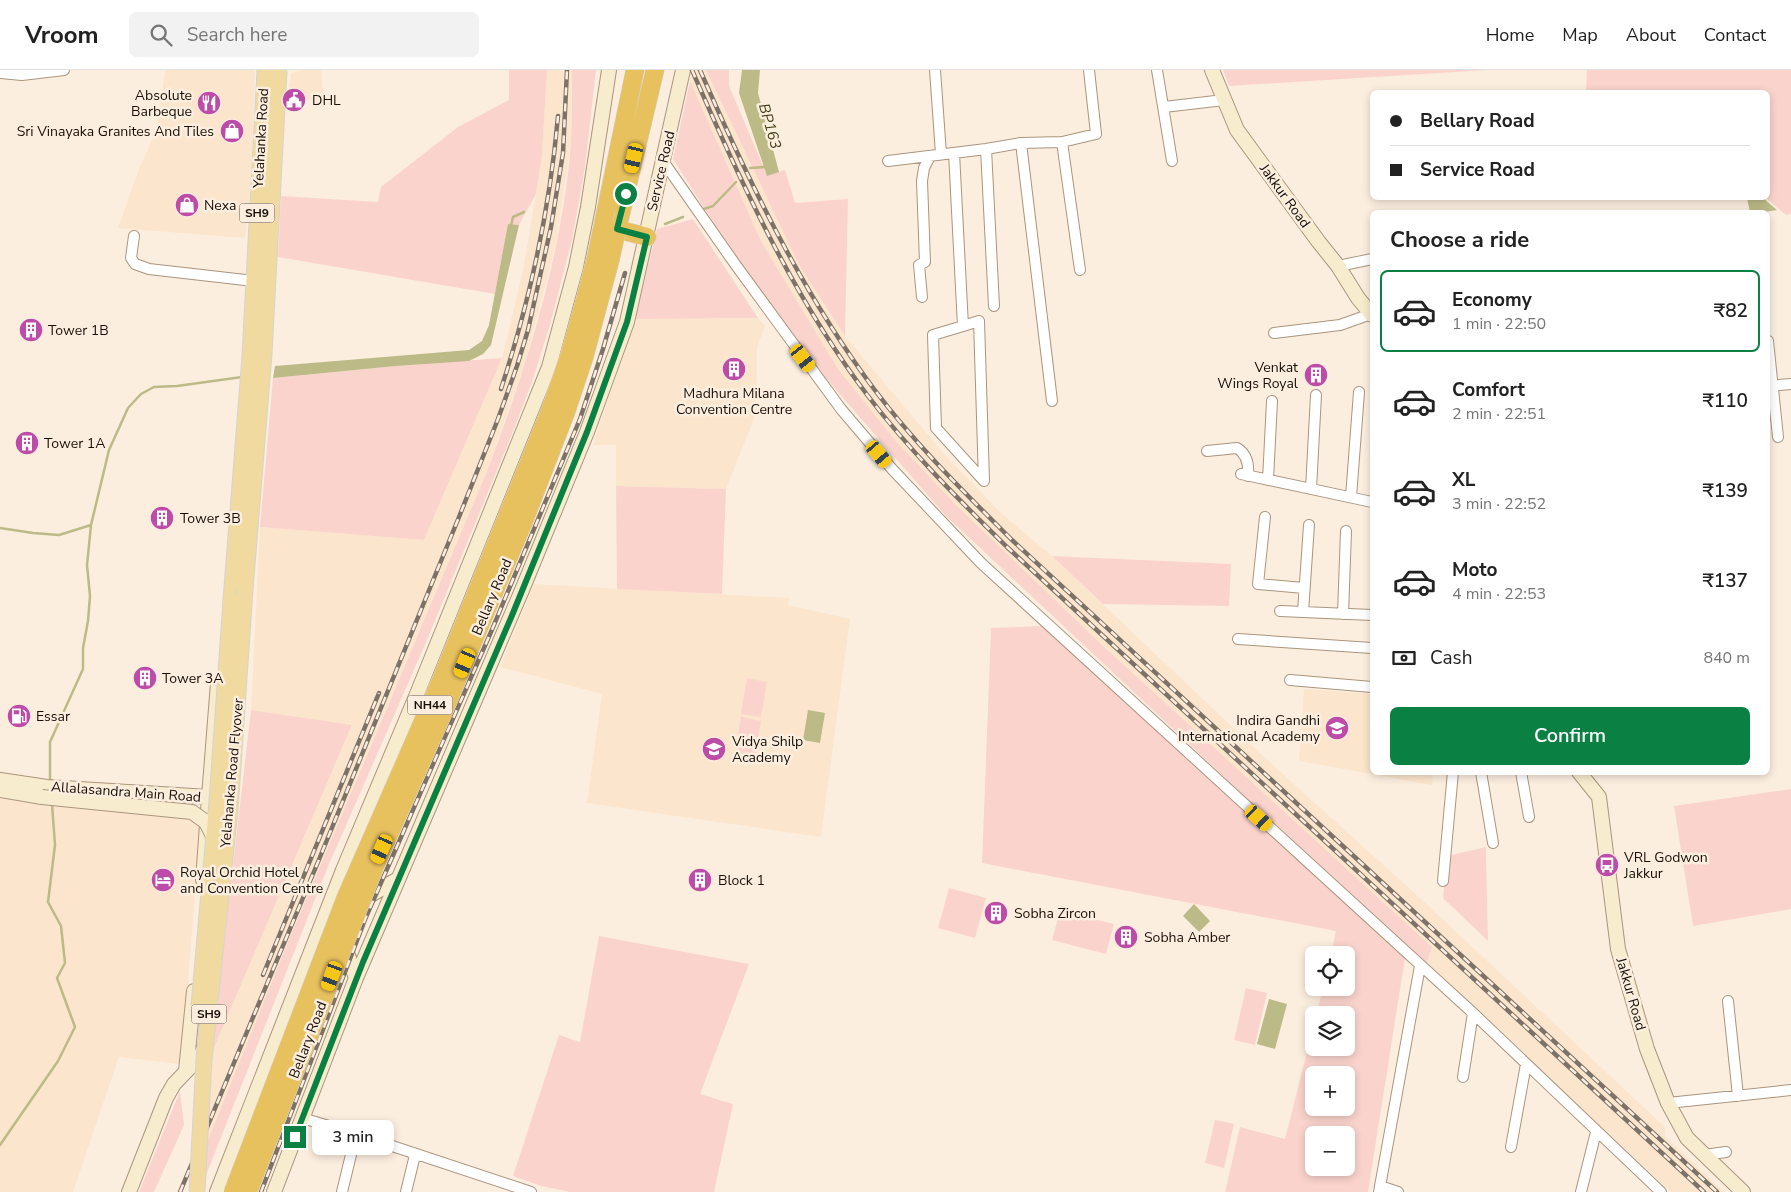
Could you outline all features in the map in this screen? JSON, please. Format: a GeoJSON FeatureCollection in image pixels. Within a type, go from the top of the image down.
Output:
{"type":"FeatureCollection","features":[{"type":"Feature","properties":{"kind":"highway","name":"Bellary Road"},"geometry":{"type":"LineString","coordinates":[[233,1192],[346,897],[446,669],[551,408],[569,357],[596,258],[635,70]]}},
{"type":"Feature","properties":{"kind":"highway","name":"Bellary Road"},"geometry":{"type":"LineString","coordinates":[[248,1192],[375,866],[443,713],[524,521],[566,412],[584,358],[608,270],[655,70]]}},
{"type":"Feature","properties":{"kind":"highway"},"geometry":{"type":"LineString","coordinates":[[617,230],[647,237]]}},
{"type":"Feature","properties":{"kind":"main road","name":"Yelahanka Road"},"geometry":{"type":"LineString","coordinates":[[259,324],[254,281],[265,70]]}},
{"type":"Feature","properties":{"kind":"main road","name":"Yelahanka Road"},"geometry":{"type":"LineString","coordinates":[[253,407],[280,70]]}},
{"type":"Feature","properties":{"kind":"main road"},"geometry":{"type":"LineString","coordinates":[[217,1192],[343,870],[417,694],[549,367],[580,250],[609,70]]}},
{"type":"Feature","properties":{"kind":"main road","name":"Service Road"},"geometry":{"type":"LineString","coordinates":[[274,1192],[356,978],[513,613],[587,432],[627,322],[683,70]]}},
{"type":"Feature","properties":{"kind":"main road","name":"Jakkur Road"},"geometry":{"type":"LineString","coordinates":[[1212,70],[1237,130],[1338,266],[1358,298],[1370,312]]}},
{"type":"Feature","properties":{"kind":"main road","name":"SH9"},"geometry":{"type":"LineString","coordinates":[[248,562],[253,407]]}},
{"type":"Feature","properties":{"kind":"main road","name":"SH9"},"geometry":{"type":"LineString","coordinates":[[233,577],[253,407]]}},
{"type":"Feature","properties":{"kind":"main road"},"geometry":{"type":"LineString","coordinates":[[129,1192],[166,1098],[174,1084],[200,1057],[212,1028],[235,799],[252,576],[248,562]]}},
{"type":"Feature","properties":{"kind":"main road","name":"Yelahanka Road Flyover"},"geometry":{"type":"LineString","coordinates":[[197,1192],[199,1183],[204,1060],[230,810],[248,562]]}},
{"type":"Feature","properties":{"kind":"main road","name":"Yelahanka Road Flyover"},"geometry":{"type":"LineString","coordinates":[[190,1192],[192,1183],[195,1060],[233,577]]}},
{"type":"Feature","properties":{"kind":"main road","name":"Allalasandra Main Road"},"geometry":{"type":"LineString","coordinates":[[0,790],[209,797],[224,593],[227,584],[233,577]]}},
{"type":"Feature","properties":{"kind":"main road","name":"Jakkur Road"},"geometry":{"type":"LineString","coordinates":[[1582,775],[1599,796],[1618,949],[1647,1049],[1668,1103],[1687,1138],[1743,1192]]}},
{"type":"Feature","properties":{"kind":"main road","name":"Allalasandra Main Road"},"geometry":{"type":"LineString","coordinates":[[0,780],[37,792]]}},
{"type":"Feature","properties":{"kind":"main road"},"geometry":{"type":"LineString","coordinates":[[37,792],[192,812],[206,822],[214,836]]}},
{"type":"Feature","properties":{"kind":"main road"},"geometry":{"type":"LineString","coordinates":[[186,1071],[209,797],[235,799]]}},
{"type":"Feature","properties":{"kind":"main road"},"geometry":{"type":"LineString","coordinates":[[343,870],[340,897],[346,903],[352,904],[365,899],[398,879]]}},
{"type":"Feature","properties":{"kind":"main road"},"geometry":{"type":"LineString","coordinates":[[308,960],[321,946],[328,942],[337,942],[344,947],[356,978]]}},
{"type":"Feature","properties":{"kind":"street"},"geometry":{"type":"LineString","coordinates":[[0,72],[22,75],[64,70]]}},
{"type":"Feature","properties":{"kind":"street"},"geometry":{"type":"LineString","coordinates":[[922,298],[919,265],[925,262],[922,181],[924,168],[936,155],[935,70]]}},
{"type":"Feature","properties":{"kind":"street"},"geometry":{"type":"LineString","coordinates":[[888,161],[1020,143],[1062,142],[1096,134],[1089,70]]}},
{"type":"Feature","properties":{"kind":"street"},"geometry":{"type":"LineString","coordinates":[[1157,70],[1172,162]]}},
{"type":"Feature","properties":{"kind":"street"},"geometry":{"type":"LineString","coordinates":[[1164,107],[1224,100]]}},
{"type":"Feature","properties":{"kind":"street"},"geometry":{"type":"LineString","coordinates":[[1062,142],[1080,270]]}},
{"type":"Feature","properties":{"kind":"street"},"geometry":{"type":"LineString","coordinates":[[1020,143],[1052,401]]}},
{"type":"Feature","properties":{"kind":"street"},"geometry":{"type":"LineString","coordinates":[[986,149],[994,306]]}},
{"type":"Feature","properties":{"kind":"street"},"geometry":{"type":"LineString","coordinates":[[954,153],[963,326]]}},
{"type":"Feature","properties":{"kind":"street"},"geometry":{"type":"LineString","coordinates":[[663,161],[735,264],[842,409],[892,469],[935,516],[988,570],[1473,1013],[1661,1192]]}},
{"type":"Feature","properties":{"kind":"street"},"geometry":{"type":"LineString","coordinates":[[134,236],[130,258],[135,264],[149,269],[254,281]]}},
{"type":"Feature","properties":{"kind":"street"},"geometry":{"type":"LineString","coordinates":[[1338,266],[1370,259]]}},
{"type":"Feature","properties":{"kind":"street"},"geometry":{"type":"LineString","coordinates":[[1274,334],[1340,325],[1370,315]]}},
{"type":"Feature","properties":{"kind":"street"},"geometry":{"type":"LineString","coordinates":[[979,321],[984,481],[936,428],[933,335],[963,326],[979,321]]}},
{"type":"Feature","properties":{"kind":"street"},"geometry":{"type":"LineString","coordinates":[[1778,437],[1770,386],[1791,384]]}},
{"type":"Feature","properties":{"kind":"street"},"geometry":{"type":"LineString","coordinates":[[1350,497],[1360,392]]}},
{"type":"Feature","properties":{"kind":"street"},"geometry":{"type":"LineString","coordinates":[[1311,489],[1316,395]]}},
{"type":"Feature","properties":{"kind":"street"},"geometry":{"type":"LineString","coordinates":[[1268,480],[1272,401]]}},
{"type":"Feature","properties":{"kind":"street"},"geometry":{"type":"LineString","coordinates":[[1207,451],[1237,448],[1249,465],[1245,475],[1370,502]]}},
{"type":"Feature","properties":{"kind":"street"},"geometry":{"type":"LineString","coordinates":[[1266,517],[1258,584],[1304,588]]}},
{"type":"Feature","properties":{"kind":"street"},"geometry":{"type":"LineString","coordinates":[[1303,612],[1309,525]]}},
{"type":"Feature","properties":{"kind":"street"},"geometry":{"type":"LineString","coordinates":[[1343,614],[1346,532]]}},
{"type":"Feature","properties":{"kind":"street"},"geometry":{"type":"LineString","coordinates":[[1280,611],[1370,615]]}},
{"type":"Feature","properties":{"kind":"street"},"geometry":{"type":"LineString","coordinates":[[1238,639],[1370,648]]}},
{"type":"Feature","properties":{"kind":"street"},"geometry":{"type":"LineString","coordinates":[[1290,680],[1370,687]]}},
{"type":"Feature","properties":{"kind":"street"},"geometry":{"type":"LineString","coordinates":[[1443,881],[1453,775]]}},
{"type":"Feature","properties":{"kind":"street"},"geometry":{"type":"LineString","coordinates":[[1482,775],[1493,843]]}},
{"type":"Feature","properties":{"kind":"street"},"geometry":{"type":"LineString","coordinates":[[1522,775],[1529,817]]}},
{"type":"Feature","properties":{"kind":"street"},"geometry":{"type":"LineString","coordinates":[[1398,1192],[1380,1189],[1420,966]]}},
{"type":"Feature","properties":{"kind":"street"},"geometry":{"type":"LineString","coordinates":[[1728,1002],[1738,1096]]}},
{"type":"Feature","properties":{"kind":"street"},"geometry":{"type":"LineString","coordinates":[[1463,1077],[1473,1013]]}},
{"type":"Feature","properties":{"kind":"street"},"geometry":{"type":"LineString","coordinates":[[1511,1147],[1526,1064]]}},
{"type":"Feature","properties":{"kind":"street"},"geometry":{"type":"LineString","coordinates":[[1668,1103],[1791,1090]]}},
{"type":"Feature","properties":{"kind":"street"},"geometry":{"type":"LineString","coordinates":[[302,1118],[531,1192]]}},
{"type":"Feature","properties":{"kind":"street"},"geometry":{"type":"LineString","coordinates":[[1581,1192],[1596,1132]]}},
{"type":"Feature","properties":{"kind":"street"},"geometry":{"type":"LineString","coordinates":[[342,1192],[356,1134]]}},
{"type":"Feature","properties":{"kind":"street"},"geometry":{"type":"LineString","coordinates":[[1704,1155],[1726,1152]]}},
{"type":"Feature","properties":{"kind":"street"},"geometry":{"type":"LineString","coordinates":[[406,1192],[415,1155]]}},
{"type":"Feature","properties":{"kind":"shaded area"},"geometry":{"type":"Polygon","coordinates":[[[165,70],[255,70],[251,182],[245,238],[118,228],[139,169],[156,131],[165,70]]]}},
{"type":"Feature","properties":{"kind":"shaded area"},"geometry":{"type":"Polygon","coordinates":[[[303,70],[321,70],[324,102],[289,98],[291,73],[303,70]]]}},
{"type":"Feature","properties":{"kind":"shaded area"},"geometry":{"type":"Polygon","coordinates":[[[509,70],[547,70],[542,155],[536,194],[519,225],[508,224],[495,294],[278,257],[281,196],[378,202],[381,187],[458,127],[509,100],[509,70]]]}},
{"type":"Feature","properties":{"kind":"shaded area"},"geometry":{"type":"Polygon","coordinates":[[[547,70],[572,70],[571,142],[556,243],[526,360],[485,476],[352,790],[208,1140],[211,1055],[352,726],[251,710],[260,527],[424,540],[502,358],[523,270],[536,194],[542,155],[547,70]]]}},
{"type":"Feature","properties":{"kind":"shaded area"},"geometry":{"type":"Polygon","coordinates":[[[572,70],[596,70],[585,167],[572,240],[550,325],[532,382],[427,640],[327,869],[203,1183],[208,1140],[291,935],[485,476],[528,354],[551,270],[560,228],[571,142],[572,70]]]}},
{"type":"Feature","properties":{"kind":"shaded area"},"geometry":{"type":"Polygon","coordinates":[[[693,70],[706,70],[799,265],[845,336],[945,455],[1001,513],[1052,556],[1263,756],[1420,898],[1665,1127],[1665,1136],[1724,1192],[1671,1192],[1427,963],[1432,947],[1101,644],[956,505],[894,439],[838,369],[761,241],[690,81],[693,70]]]}},
{"type":"Feature","properties":{"kind":"shaded area"},"geometry":{"type":"Polygon","coordinates":[[[706,70],[729,70],[729,86],[767,175],[785,170],[795,203],[848,199],[845,336],[799,265],[706,70]]]}},
{"type":"Feature","properties":{"kind":"shaded area"},"geometry":{"type":"Polygon","coordinates":[[[742,70],[760,70],[758,93],[779,172],[767,176],[739,93],[742,70]]]}},
{"type":"Feature","properties":{"kind":"shaded area"},"geometry":{"type":"Polygon","coordinates":[[[1223,70],[1488,70],[1229,86],[1223,70]]]}},
{"type":"Feature","properties":{"kind":"shaded area"},"geometry":{"type":"Polygon","coordinates":[[[1587,70],[1791,70],[1791,214],[1786,215],[1768,200],[1770,200],[1770,90],[1586,90],[1587,70]]]}},
{"type":"Feature","properties":{"kind":"shaded area"},"geometry":{"type":"Polygon","coordinates":[[[690,81],[761,241],[838,369],[894,439],[956,505],[1101,644],[1432,947],[1427,963],[1299,847],[945,515],[824,376],[729,247],[673,159],[690,81]]]}},
{"type":"Feature","properties":{"kind":"shaded area"},"geometry":{"type":"Polygon","coordinates":[[[1747,200],[1765,200],[1777,210],[1770,211],[1750,210],[1747,200]]]}},
{"type":"Feature","properties":{"kind":"shaded area"},"geometry":{"type":"Polygon","coordinates":[[[693,219],[758,318],[635,319],[657,229],[693,219]]]}},
{"type":"Feature","properties":{"kind":"shaded area"},"geometry":{"type":"Polygon","coordinates":[[[508,224],[519,225],[491,345],[483,354],[469,361],[273,378],[275,366],[469,350],[482,341],[489,325],[508,224]]]}},
{"type":"Feature","properties":{"kind":"shaded area","name":"Madhura Milana Convention Centre"},"geometry":{"type":"Polygon","coordinates":[[[758,318],[765,326],[757,348],[756,414],[726,489],[616,486],[616,445],[593,445],[635,319],[758,318]]]}},
{"type":"Feature","properties":{"kind":"shaded area"},"geometry":{"type":"Polygon","coordinates":[[[502,358],[424,540],[260,527],[273,378],[502,358]]]}},
{"type":"Feature","properties":{"kind":"shaded area"},"geometry":{"type":"Polygon","coordinates":[[[616,486],[726,489],[722,594],[617,589],[616,486]]]}},
{"type":"Feature","properties":{"kind":"shaded area"},"geometry":{"type":"Polygon","coordinates":[[[1052,556],[1231,564],[1229,606],[1103,604],[1052,556]]]}},
{"type":"Feature","properties":{"kind":"shaded area","name":"Vidya Shilp Academy"},"geometry":{"type":"Polygon","coordinates":[[[534,584],[789,598],[788,605],[850,619],[821,837],[587,803],[602,694],[500,667],[534,584]]]}},
{"type":"Feature","properties":{"kind":"shaded area"},"geometry":{"type":"Polygon","coordinates":[[[1043,626],[1405,958],[1368,1192],[1225,1192],[1240,1127],[1285,1139],[1306,1056],[1355,1056],[1355,1006],[1318,1006],[1321,996],[1355,996],[1355,946],[1333,946],[1336,931],[982,863],[991,628],[1043,626]]]}},
{"type":"Feature","properties":{"kind":"shaded area"},"geometry":{"type":"Polygon","coordinates":[[[747,678],[767,682],[761,717],[741,714],[747,678]]]}},
{"type":"Feature","properties":{"kind":"shaded area","name":"Indira Gandhi International Academy"},"geometry":{"type":"Polygon","coordinates":[[[1304,689],[1370,694],[1370,774],[1299,761],[1304,689]]]}},
{"type":"Feature","properties":{"kind":"shaded area"},"geometry":{"type":"Polygon","coordinates":[[[251,710],[352,725],[211,1055],[251,710]]]}},
{"type":"Feature","properties":{"kind":"shaded area"},"geometry":{"type":"Polygon","coordinates":[[[808,710],[825,713],[820,743],[803,740],[808,710]]]}},
{"type":"Feature","properties":{"kind":"shaded area"},"geometry":{"type":"Polygon","coordinates":[[[741,717],[761,721],[755,756],[735,753],[741,717]]]}},
{"type":"Feature","properties":{"kind":"shaded area","name":"Indira Gandhi International Academy"},"geometry":{"type":"Polygon","coordinates":[[[1377,775],[1433,775],[1432,785],[1377,775]]]}},
{"type":"Feature","properties":{"kind":"shaded area"},"geometry":{"type":"Polygon","coordinates":[[[1791,789],[1791,909],[1693,926],[1674,806],[1791,789]]]}},
{"type":"Feature","properties":{"kind":"shaded area"},"geometry":{"type":"Polygon","coordinates":[[[0,797],[201,820],[182,1057],[179,1064],[119,1057],[73,1192],[0,1192],[0,797]]]}},
{"type":"Feature","properties":{"kind":"shaded area"},"geometry":{"type":"Polygon","coordinates":[[[1486,847],[1488,941],[1443,898],[1447,856],[1486,847]]]}},
{"type":"Feature","properties":{"kind":"shaded area"},"geometry":{"type":"Polygon","coordinates":[[[949,888],[986,898],[975,938],[938,928],[949,888]]]}},
{"type":"Feature","properties":{"kind":"shaded area"},"geometry":{"type":"Polygon","coordinates":[[[1194,904],[1210,921],[1199,932],[1183,916],[1194,904]]]}},
{"type":"Feature","properties":{"kind":"shaded area"},"geometry":{"type":"Polygon","coordinates":[[[1060,911],[1114,924],[1106,954],[1052,940],[1060,911]]]}},
{"type":"Feature","properties":{"kind":"shaded area"},"geometry":{"type":"Polygon","coordinates":[[[599,936],[749,964],[700,1094],[733,1104],[714,1192],[570,1192],[541,1186],[513,1176],[559,1035],[580,1042],[599,936]]]}},
{"type":"Feature","properties":{"kind":"shaded area"},"geometry":{"type":"Polygon","coordinates":[[[1246,988],[1267,993],[1255,1045],[1234,1040],[1246,988]]]}},
{"type":"Feature","properties":{"kind":"shaded area"},"geometry":{"type":"Polygon","coordinates":[[[1269,999],[1287,1004],[1275,1049],[1257,1044],[1269,999]]]}},
{"type":"Feature","properties":{"kind":"shaded area"},"geometry":{"type":"Polygon","coordinates":[[[180,1091],[184,1125],[154,1192],[139,1192],[180,1091]]]}},
{"type":"Feature","properties":{"kind":"shaded area"},"geometry":{"type":"Polygon","coordinates":[[[1215,1120],[1234,1124],[1224,1168],[1205,1163],[1215,1120]]]}},
{"type":"Feature","properties":{"kind":"waterway","name":"BP163"},"geometry":{"type":"LineString","coordinates":[[750,168],[766,167]]}},
{"type":"Feature","properties":{"kind":"waterway"},"geometry":{"type":"LineString","coordinates":[[701,210],[713,206],[736,182]]}},
{"type":"Feature","properties":{"kind":"waterway"},"geometry":{"type":"LineString","coordinates":[[511,226],[513,217],[524,212]]}},
{"type":"Feature","properties":{"kind":"waterway"},"geometry":{"type":"LineString","coordinates":[[665,224],[683,217]]}},
{"type":"Feature","properties":{"kind":"waterway"},"geometry":{"type":"LineString","coordinates":[[50,783],[50,742],[83,669],[83,648],[90,596],[87,565],[91,525],[109,450],[128,408],[141,394],[154,387],[177,386],[242,377]]}},
{"type":"Feature","properties":{"kind":"waterway"},"geometry":{"type":"LineString","coordinates":[[0,528],[59,535],[91,525]]}},
{"type":"Feature","properties":{"kind":"waterway"},"geometry":{"type":"LineString","coordinates":[[0,1145],[58,1061],[75,1027],[57,978],[65,963],[61,926],[48,902],[55,845],[52,804]]}},
{"type":"Feature","properties":{"kind":"railway"},"geometry":{"type":"LineString","coordinates":[[180,1192],[459,517],[517,366],[528,330],[551,227],[563,153],[567,70]]}},
{"type":"Feature","properties":{"kind":"railway"},"geometry":{"type":"LineString","coordinates":[[692,70],[749,197],[792,279],[841,358],[868,396],[918,455],[1007,547],[1704,1192]]}},
{"type":"Feature","properties":{"kind":"railway"},"geometry":{"type":"LineString","coordinates":[[700,70],[757,194],[823,314],[874,389],[923,448],[1012,540],[1717,1192]]}},
{"type":"Feature","properties":{"kind":"railway"},"geometry":{"type":"LineString","coordinates":[[501,389],[530,288],[550,185],[558,116]]}},
{"type":"Feature","properties":{"kind":"railway"},"geometry":{"type":"LineString","coordinates":[[261,1192],[366,917],[491,632],[580,419],[625,273]]}},
{"type":"Feature","properties":{"kind":"railway"},"geometry":{"type":"LineString","coordinates":[[263,975],[379,693]]}},
{"type":"Feature","properties":{"kind":"place","name":"DHL"},"geometry":{"type":"Point","coordinates":[294,100]}},
{"type":"Feature","properties":{"kind":"place","name":"Absolute Barbeque"},"geometry":{"type":"Point","coordinates":[209,103]}},
{"type":"Feature","properties":{"kind":"place","name":"Sri Vinayaka Granites And Tiles"},"geometry":{"type":"Point","coordinates":[232,131]}},
{"type":"Feature","properties":{"kind":"place","name":"Nexa"},"geometry":{"type":"Point","coordinates":[187,205]}},
{"type":"Feature","properties":{"kind":"place","name":"Tower 1B"},"geometry":{"type":"Point","coordinates":[31,330]}},
{"type":"Feature","properties":{"kind":"place","name":"Madhura Milana Convention Centre"},"geometry":{"type":"Point","coordinates":[734,369]}},
{"type":"Feature","properties":{"kind":"place","name":"Venkat Wings Royal"},"geometry":{"type":"Point","coordinates":[1316,375]}},
{"type":"Feature","properties":{"kind":"place","name":"Tower 1A"},"geometry":{"type":"Point","coordinates":[27,443]}},
{"type":"Feature","properties":{"kind":"place","name":"Tower 3B"},"geometry":{"type":"Point","coordinates":[162,518]}},
{"type":"Feature","properties":{"kind":"place","name":"Tower 3A"},"geometry":{"type":"Point","coordinates":[145,678]}},
{"type":"Feature","properties":{"kind":"place","name":"Essar"},"geometry":{"type":"Point","coordinates":[19,716]}},
{"type":"Feature","properties":{"kind":"place","name":"Indira Gandhi International Academy"},"geometry":{"type":"Point","coordinates":[1337,728]}},
{"type":"Feature","properties":{"kind":"place","name":"Vidya Shilp Academy"},"geometry":{"type":"Point","coordinates":[714,749]}},
{"type":"Feature","properties":{"kind":"place","name":"VRL Godwon Jakkur"},"geometry":{"type":"Point","coordinates":[1607,865]}},
{"type":"Feature","properties":{"kind":"place","name":"Royal Orchid Hotel and Convention Centre"},"geometry":{"type":"Point","coordinates":[163,880]}},
{"type":"Feature","properties":{"kind":"place","name":"Block 1"},"geometry":{"type":"Point","coordinates":[700,880]}},
{"type":"Feature","properties":{"kind":"place","name":"Sobha Zircon"},"geometry":{"type":"Point","coordinates":[996,913]}},
{"type":"Feature","properties":{"kind":"place","name":"Sobha Amber"},"geometry":{"type":"Point","coordinates":[1126,937]}},
{"type":"Feature","properties":{"kind":"route"},"geometry":{"type":"LineString","coordinates":[[295,1137],[356,978],[513,613],[614,361],[627,322],[647,237],[617,229],[626,194]]}}]}
